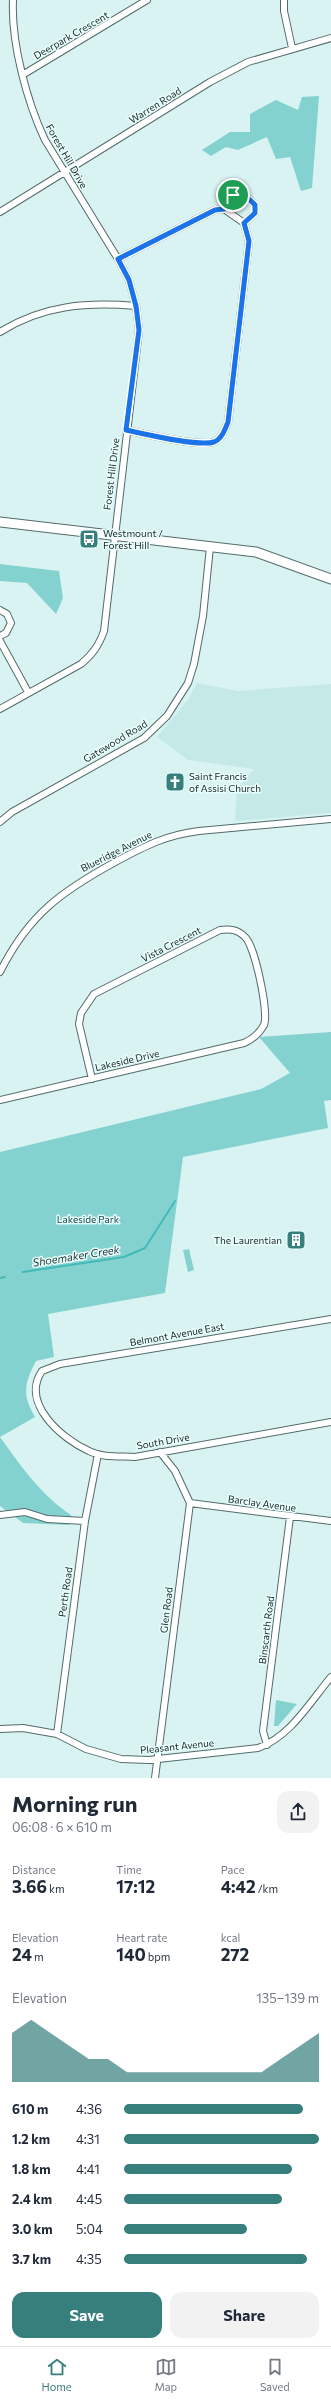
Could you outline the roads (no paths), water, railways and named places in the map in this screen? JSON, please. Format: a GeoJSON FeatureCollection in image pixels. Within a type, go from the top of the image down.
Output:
{"type":"FeatureCollection","features":[{"type":"Feature","properties":{"kind":"main road"},"geometry":{"type":"LineString","coordinates":[[0,522],[266,554],[331,579]]}},
{"type":"Feature","properties":{"kind":"street","name":"Forest Hill Drive"},"geometry":{"type":"LineString","coordinates":[[0,709],[28,692],[81,664],[92,655],[100,642],[104,631],[126,430],[139,330],[136,306],[129,280],[118,259],[64,173],[38,125],[24,74],[13,22],[13,0]]}},
{"type":"Feature","properties":{"kind":"street","name":"Deerpark Crescent"},"geometry":{"type":"LineString","coordinates":[[24,74],[147,0]]}},
{"type":"Feature","properties":{"kind":"street"},"geometry":{"type":"LineString","coordinates":[[284,0],[284,11],[292,48]]}},
{"type":"Feature","properties":{"kind":"street","name":"Warren Road"},"geometry":{"type":"LineString","coordinates":[[0,212],[210,82],[248,62],[292,48],[331,38]]}},
{"type":"Feature","properties":{"kind":"street"},"geometry":{"type":"LineString","coordinates":[[224,209],[227,200],[233,195],[241,195],[250,198],[255,205],[255,213],[244,223]]}},
{"type":"Feature","properties":{"kind":"street"},"geometry":{"type":"LineString","coordinates":[[118,259],[215,210],[224,209],[244,223],[249,241],[228,422],[224,434],[215,442],[200,443],[126,430]]}},
{"type":"Feature","properties":{"kind":"street"},"geometry":{"type":"LineString","coordinates":[[0,332],[17,321],[62,306],[91,304],[136,306]]}},
{"type":"Feature","properties":{"kind":"street","name":"Gatewood Road"},"geometry":{"type":"LineString","coordinates":[[0,822],[12,812],[144,738],[167,716],[188,683],[194,664],[203,616],[210,547]]}},
{"type":"Feature","properties":{"kind":"street"},"geometry":{"type":"LineString","coordinates":[[0,610],[7,614],[11,623],[6,633],[0,636]]}},
{"type":"Feature","properties":{"kind":"street"},"geometry":{"type":"LineString","coordinates":[[0,641],[28,692]]}},
{"type":"Feature","properties":{"kind":"street","name":"Blueridge Avenue"},"geometry":{"type":"LineString","coordinates":[[0,972],[20,935],[43,911],[65,892],[82,879],[154,841],[177,834],[198,831],[331,819]]}},
{"type":"Feature","properties":{"kind":"street","name":"Vista Crescent"},"geometry":{"type":"LineString","coordinates":[[92,1079],[80,1024],[81,1013],[94,994],[220,930],[232,929],[240,932],[247,938],[253,950],[266,1011],[264,1024],[257,1035]]}},
{"type":"Feature","properties":{"kind":"street","name":"Lakeside Drive"},"geometry":{"type":"LineString","coordinates":[[0,1100],[244,1043],[257,1035]]}},
{"type":"Feature","properties":{"kind":"street","name":"Belmont Avenue East"},"geometry":{"type":"LineString","coordinates":[[36,1383],[42,1370],[60,1364],[331,1319]]}},
{"type":"Feature","properties":{"kind":"street","name":"South Drive"},"geometry":{"type":"LineString","coordinates":[[36,1383],[39,1404],[54,1427],[75,1444],[98,1454],[135,1457],[331,1422]]}},
{"type":"Feature","properties":{"kind":"street"},"geometry":{"type":"LineString","coordinates":[[160,1452],[175,1471],[190,1504]]}},
{"type":"Feature","properties":{"kind":"street","name":"Perth Road"},"geometry":{"type":"LineString","coordinates":[[57,1734],[85,1521],[98,1454]]}},
{"type":"Feature","properties":{"kind":"street","name":"Barclay Avenue"},"geometry":{"type":"LineString","coordinates":[[190,1504],[331,1521]]}},
{"type":"Feature","properties":{"kind":"street","name":"Glen Road"},"geometry":{"type":"LineString","coordinates":[[155,1778],[190,1504]]}},
{"type":"Feature","properties":{"kind":"street"},"geometry":{"type":"LineString","coordinates":[[0,1515],[25,1512],[47,1519],[85,1521]]}},
{"type":"Feature","properties":{"kind":"street","name":"Binscarth Road"},"geometry":{"type":"LineString","coordinates":[[267,1745],[263,1731],[290,1517]]}},
{"type":"Feature","properties":{"kind":"street","name":"Pleasant Avenue"},"geometry":{"type":"LineString","coordinates":[[0,1729],[23,1728],[57,1734],[100,1755],[121,1759],[157,1759],[258,1748],[267,1745],[284,1734],[331,1677]]}},
{"type":"Feature","properties":{"kind":"waterway","name":"Shoemaker Creek"},"geometry":{"type":"LineString","coordinates":[[23,1272],[124,1257],[145,1248],[175,1201]]}},
{"type":"Feature","properties":{"kind":"waterway","name":"Shoemaker Creek"},"geometry":{"type":"LineString","coordinates":[[0,1278],[5,1277]]}},
{"type":"Feature","properties":{"kind":"place","name":"Westmount / Forest Hill"},"geometry":{"type":"Point","coordinates":[89,539]}},
{"type":"Feature","properties":{"kind":"place","name":"Saint Francis of Assisi Church"},"geometry":{"type":"Point","coordinates":[175,782]}},
{"type":"Feature","properties":{"kind":"place","name":"The Laurentian"},"geometry":{"type":"Point","coordinates":[296,1240]}},
{"type":"Feature","properties":{"kind":"park label","name":"Lakeside Park"},"geometry":{"type":"Point","coordinates":[88,1219]}}]}
